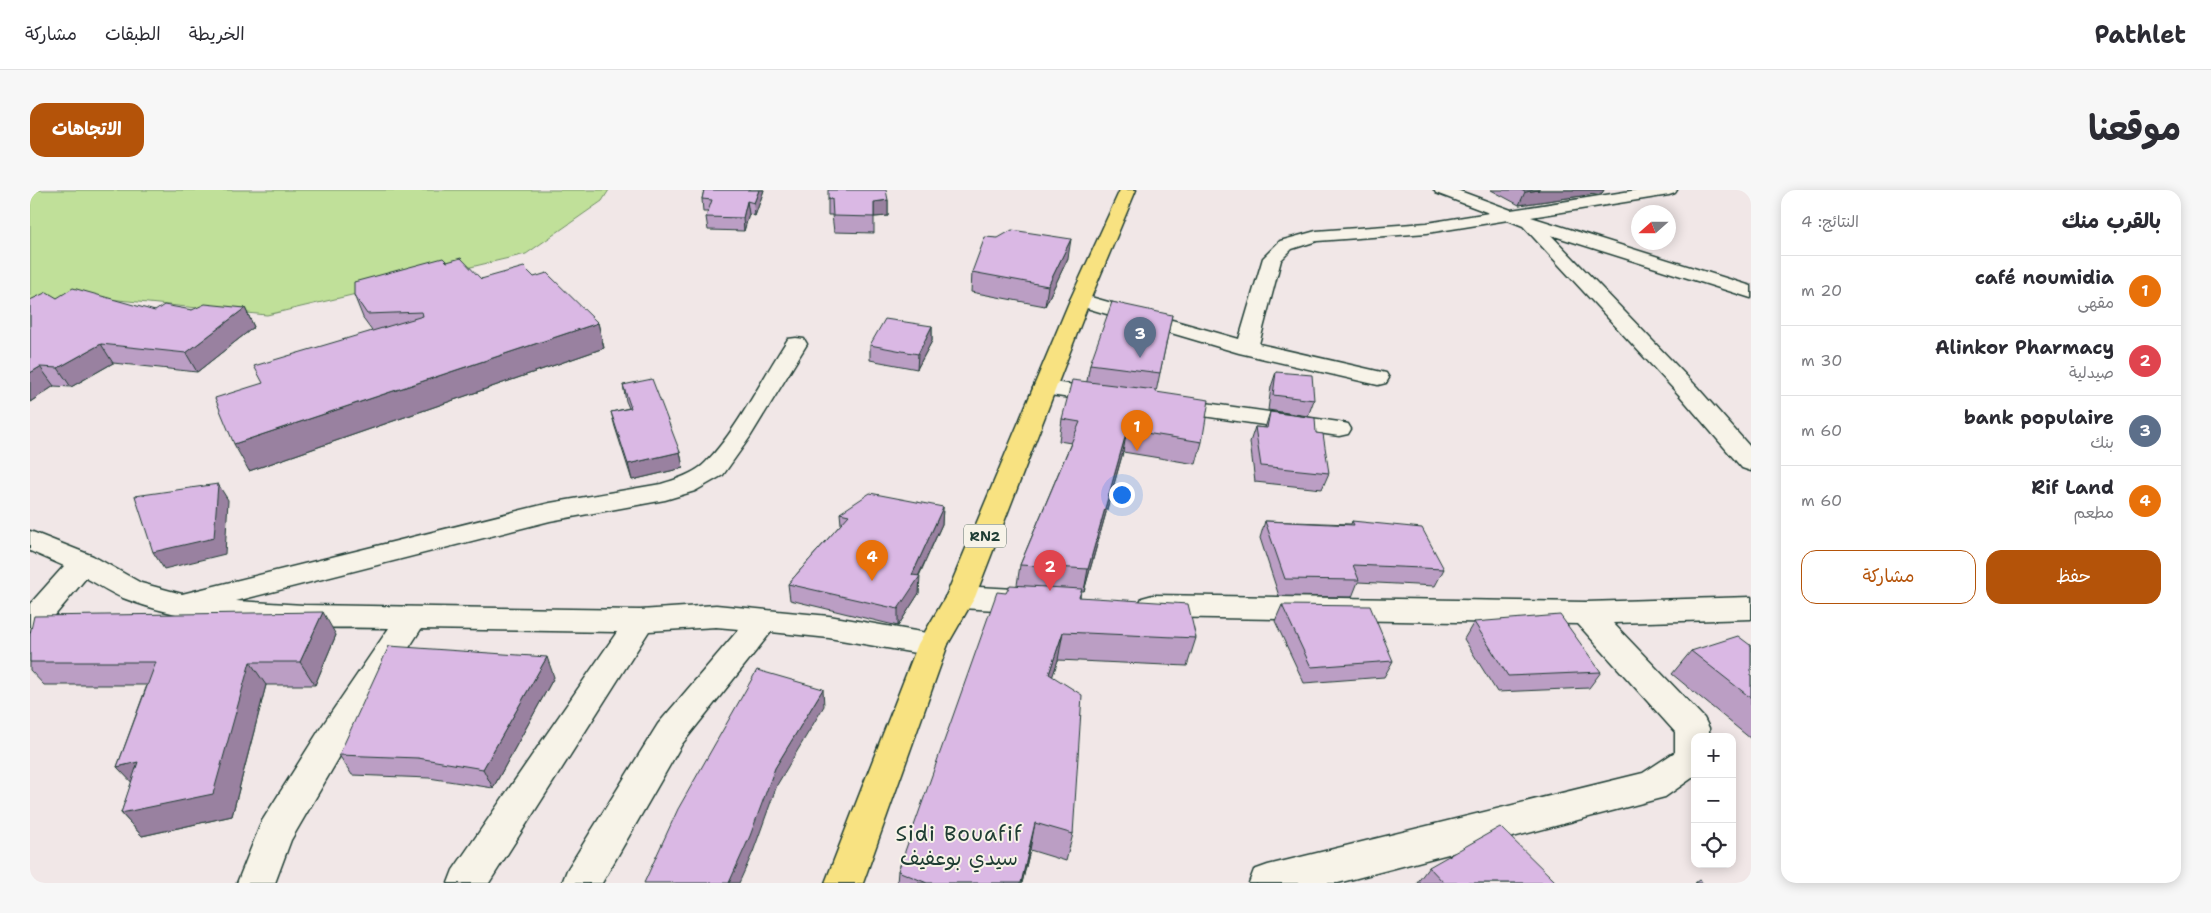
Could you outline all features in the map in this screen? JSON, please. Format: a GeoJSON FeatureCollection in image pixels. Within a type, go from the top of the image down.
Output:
{"type":"FeatureCollection","features":[{"type":"Feature","properties":{"kind":"highway","name":"RN2"},"geometry":{"type":"LineString","coordinates":[[844,883],[933,644],[960,597],[1080,300],[1128,190]]}},
{"type":"Feature","properties":{"kind":"street"},"geometry":{"type":"LineString","coordinates":[[1442,190],[1528,222],[1751,292]]}},
{"type":"Feature","properties":{"kind":"street"},"geometry":{"type":"LineString","coordinates":[[1247,348],[1272,258],[1286,245],[1316,236],[1427,228],[1507,214],[1600,194],[1669,190]]}},
{"type":"Feature","properties":{"kind":"street"},"geometry":{"type":"LineString","coordinates":[[1528,222],[1690,392],[1751,464]]}},
{"type":"Feature","properties":{"kind":"street"},"geometry":{"type":"LineString","coordinates":[[1080,300],[1247,348],[1378,378]]}},
{"type":"Feature","properties":{"kind":"street"},"geometry":{"type":"LineString","coordinates":[[182,604],[550,512],[665,492],[686,485],[714,468],[738,438],[796,344]]}},
{"type":"Feature","properties":{"kind":"street"},"geometry":{"type":"LineString","coordinates":[[1044,388],[1123,398]]}},
{"type":"Feature","properties":{"kind":"street"},"geometry":{"type":"LineString","coordinates":[[1152,403],[1339,429]]}},
{"type":"Feature","properties":{"kind":"street"},"geometry":{"type":"LineString","coordinates":[[30,540],[83,563],[131,590],[160,600],[210,610],[286,614],[640,621],[716,616],[829,627],[933,644]]}},
{"type":"Feature","properties":{"kind":"street"},"geometry":{"type":"LineString","coordinates":[[30,624],[83,563]]}},
{"type":"Feature","properties":{"kind":"street"},"geometry":{"type":"LineString","coordinates":[[960,597],[1055,602]]}},
{"type":"Feature","properties":{"kind":"street"},"geometry":{"type":"LineString","coordinates":[[1122,606],[1586,613],[1751,608]]}},
{"type":"Feature","properties":{"kind":"street"},"geometry":{"type":"LineString","coordinates":[[1268,883],[1652,786],[1692,759],[1692,728],[1586,613]]}},
{"type":"Feature","properties":{"kind":"street"},"geometry":{"type":"LineString","coordinates":[[256,883],[275,833],[332,738],[413,617]]}},
{"type":"Feature","properties":{"kind":"street"},"geometry":{"type":"LineString","coordinates":[[467,883],[640,621]]}},
{"type":"Feature","properties":{"kind":"street"},"geometry":{"type":"LineString","coordinates":[[581,883],[670,734],[763,621]]}},
{"type":"Feature","properties":{"kind":"green space"},"geometry":{"type":"Polygon","coordinates":[[[30,190],[609,190],[602,201],[526,254],[267,315],[69,295],[30,314],[30,190]]]}},
{"type":"Feature","properties":{"kind":"building"},"geometry":{"type":"Polygon","coordinates":[[[704,190],[759,190],[754,203],[747,201],[743,218],[706,217],[712,200],[702,199],[704,190]]]}},
{"type":"Feature","properties":{"kind":"building"},"geometry":{"type":"Polygon","coordinates":[[[828,190],[886,190],[888,200],[874,202],[874,217],[833,216],[832,199],[828,199],[828,190]]]}},
{"type":"Feature","properties":{"kind":"building"},"geometry":{"type":"Polygon","coordinates":[[[1521,190],[1539,190],[1525,192],[1521,190]]]}},
{"type":"Feature","properties":{"kind":"building"},"geometry":{"type":"Polygon","coordinates":[[[1012,230],[1071,239],[1048,286],[972,272],[985,237],[998,238],[1012,230]]]}},
{"type":"Feature","properties":{"kind":"building"},"geometry":{"type":"Polygon","coordinates":[[[443,258],[447,262],[461,258],[481,279],[524,267],[534,277],[547,273],[598,323],[234,444],[215,398],[263,383],[254,366],[423,316],[422,312],[367,314],[354,295],[354,282],[443,258]]]}},
{"type":"Feature","properties":{"kind":"building"},"geometry":{"type":"Polygon","coordinates":[[[73,288],[155,311],[164,305],[192,310],[205,304],[245,308],[186,353],[101,344],[58,368],[40,367],[30,373],[30,300],[47,292],[57,298],[73,288]]]}},
{"type":"Feature","properties":{"kind":"building"},"geometry":{"type":"Polygon","coordinates":[[[1112,302],[1172,315],[1160,373],[1090,364],[1112,302]]]}},
{"type":"Feature","properties":{"kind":"building"},"geometry":{"type":"Polygon","coordinates":[[[885,319],[932,326],[918,354],[870,345],[885,319]]]}},
{"type":"Feature","properties":{"kind":"building"},"geometry":{"type":"Polygon","coordinates":[[[1276,372],[1312,375],[1314,400],[1273,395],[1276,372]]]}},
{"type":"Feature","properties":{"kind":"building"},"geometry":{"type":"Polygon","coordinates":[[[652,379],[680,452],[628,464],[611,412],[631,408],[623,385],[652,379]]]}},
{"type":"Feature","properties":{"kind":"building"},"geometry":{"type":"Polygon","coordinates":[[[1072,380],[1156,390],[1156,392],[1209,400],[1202,442],[1127,430],[1088,569],[1020,565],[1080,422],[1062,419],[1072,380]]]}},
{"type":"Feature","properties":{"kind":"building"},"geometry":{"type":"Polygon","coordinates":[[[1270,412],[1315,418],[1316,433],[1323,434],[1329,473],[1261,466],[1255,427],[1267,428],[1270,412]]]}},
{"type":"Feature","properties":{"kind":"building"},"geometry":{"type":"Polygon","coordinates":[[[218,484],[214,538],[153,552],[135,496],[218,484]]]}},
{"type":"Feature","properties":{"kind":"building"},"geometry":{"type":"Polygon","coordinates":[[[870,493],[943,507],[912,575],[920,576],[898,609],[788,584],[849,515],[840,513],[870,493]]]}},
{"type":"Feature","properties":{"kind":"building"},"geometry":{"type":"Polygon","coordinates":[[[1265,521],[1354,525],[1352,521],[1422,528],[1444,569],[1353,565],[1359,580],[1285,579],[1265,521]]]}},
{"type":"Feature","properties":{"kind":"building"},"geometry":{"type":"Polygon","coordinates":[[[1010,585],[1082,589],[1079,597],[1188,604],[1196,638],[1063,632],[1049,674],[1082,695],[1073,834],[1035,823],[1021,883],[927,883],[898,871],[997,592],[1006,593],[1010,585]]]}},
{"type":"Feature","properties":{"kind":"building"},"geometry":{"type":"Polygon","coordinates":[[[1282,605],[1370,606],[1393,661],[1311,667],[1282,605]]]}},
{"type":"Feature","properties":{"kind":"building"},"geometry":{"type":"Polygon","coordinates":[[[323,612],[300,662],[250,662],[213,794],[121,813],[138,762],[117,767],[156,662],[30,662],[30,634],[34,616],[323,612]]]}},
{"type":"Feature","properties":{"kind":"building"},"geometry":{"type":"Polygon","coordinates":[[[1560,615],[1601,672],[1508,676],[1474,622],[1560,615]]]}},
{"type":"Feature","properties":{"kind":"building"},"geometry":{"type":"Polygon","coordinates":[[[1738,636],[1751,645],[1751,698],[1691,651],[1738,636]]]}},
{"type":"Feature","properties":{"kind":"building"},"geometry":{"type":"Polygon","coordinates":[[[389,646],[547,657],[483,769],[418,758],[339,755],[389,646]]]}},
{"type":"Feature","properties":{"kind":"building"},"geometry":{"type":"Polygon","coordinates":[[[757,670],[823,689],[775,768],[750,836],[729,883],[644,883],[678,809],[757,670]]]}},
{"type":"Feature","properties":{"kind":"building"},"geometry":{"type":"Polygon","coordinates":[[[1500,827],[1557,883],[1444,883],[1429,867],[1500,827]]]}},
{"type":"Feature","properties":{"kind":"place","name":"bank populaire"},"geometry":{"type":"Point","coordinates":[1140,358]}},
{"type":"Feature","properties":{"kind":"place","name":"café noumidia"},"geometry":{"type":"Point","coordinates":[1137,451]}},
{"type":"Feature","properties":{"kind":"place","name":"Rif Land"},"geometry":{"type":"Point","coordinates":[872,581]}},
{"type":"Feature","properties":{"kind":"place","name":"Alinkor Pharmacy"},"geometry":{"type":"Point","coordinates":[1050,591]}},
{"type":"Feature","properties":{"kind":"district","name":"Sidi Bouafif سيدي بوعفيف"},"geometry":{"type":"Point","coordinates":[959,846]}}]}
